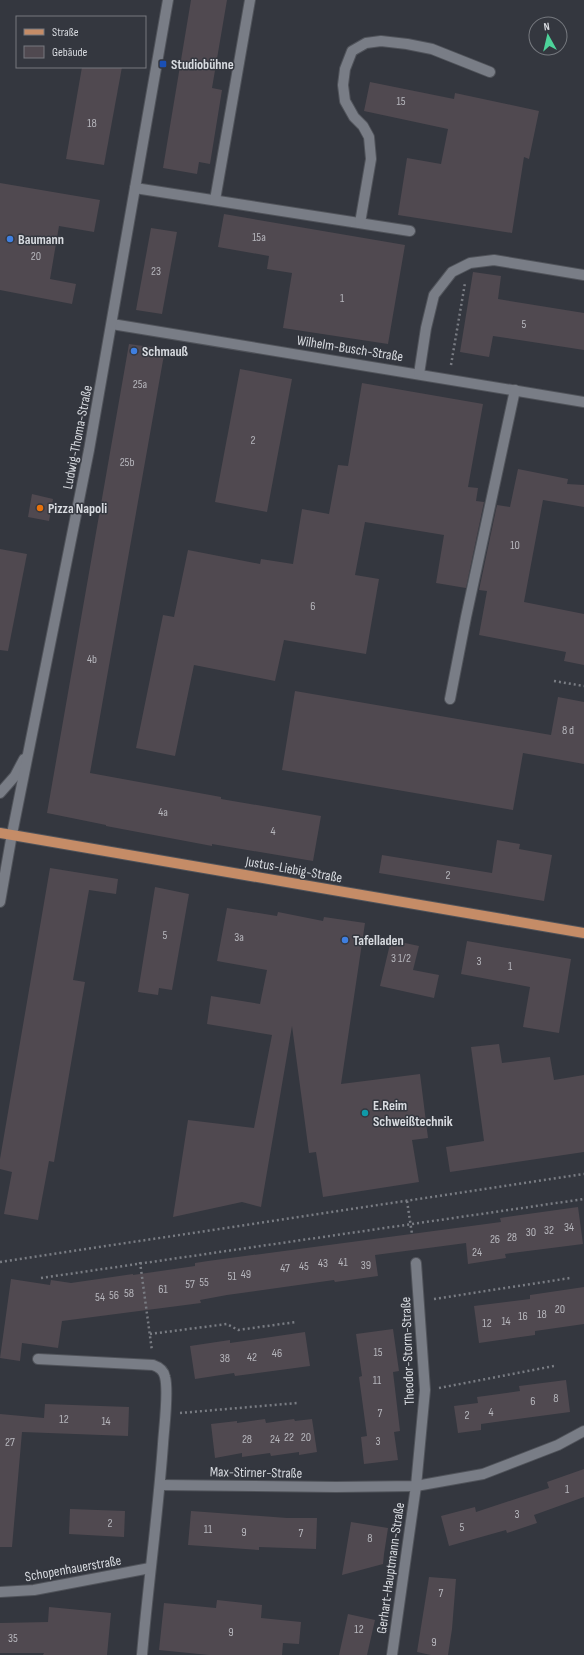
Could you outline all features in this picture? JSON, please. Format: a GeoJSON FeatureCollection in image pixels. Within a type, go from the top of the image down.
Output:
{"type":"FeatureCollection","features":[{"type":"Feature","properties":{"kind":"main road","name":"Justus-Liebig-Straße"},"geometry":{"type":"LineString","coordinates":[[0,832],[584,933]]}},
{"type":"Feature","properties":{"kind":"street","name":"Ludwig-Thoma-Straße"},"geometry":{"type":"LineString","coordinates":[[0,896],[89,450],[168,0]]}},
{"type":"Feature","properties":{"kind":"street"},"geometry":{"type":"LineString","coordinates":[[215,200],[250,0]]}},
{"type":"Feature","properties":{"kind":"street"},"geometry":{"type":"LineString","coordinates":[[360,223],[371,159],[369,137],[363,126],[354,117],[345,101],[343,85],[345,69],[352,52],[366,43],[381,41],[406,44],[432,49],[490,72]]}},
{"type":"Feature","properties":{"kind":"street"},"geometry":{"type":"LineString","coordinates":[[135,188],[410,231]]}},
{"type":"Feature","properties":{"kind":"street"},"geometry":{"type":"LineString","coordinates":[[419,374],[426,328],[434,295],[452,272],[468,264],[494,260],[584,276]]}},
{"type":"Feature","properties":{"kind":"street","name":"Wilhelm-Busch-Straße"},"geometry":{"type":"LineString","coordinates":[[112,324],[584,402]]}},
{"type":"Feature","properties":{"kind":"street"},"geometry":{"type":"LineString","coordinates":[[450,699],[515,390]]}},
{"type":"Feature","properties":{"kind":"street"},"geometry":{"type":"LineString","coordinates":[[0,793],[15,776],[29,750]]}},
{"type":"Feature","properties":{"kind":"street","name":"Theodor-Storm-Straße"},"geometry":{"type":"LineString","coordinates":[[416,1263],[425,1390],[416,1486]]}},
{"type":"Feature","properties":{"kind":"street"},"geometry":{"type":"LineString","coordinates":[[38,1359],[153,1365],[162,1370],[165,1377],[165,1414],[160,1485],[150,1568],[142,1655]]}},
{"type":"Feature","properties":{"kind":"street","name":"Max-Stirner-Straße"},"geometry":{"type":"LineString","coordinates":[[160,1485],[336,1488],[416,1486],[484,1474],[558,1445],[584,1431]]}},
{"type":"Feature","properties":{"kind":"street","name":"Gerhart-Hauptmann-Straße"},"geometry":{"type":"LineString","coordinates":[[392,1655],[416,1486]]}},
{"type":"Feature","properties":{"kind":"street","name":"Schopenhauerstraße"},"geometry":{"type":"LineString","coordinates":[[0,1592],[34,1590],[150,1568]]}},
{"type":"Feature","properties":{"kind":"path"},"geometry":{"type":"LineString","coordinates":[[449,379],[468,264]]}},
{"type":"Feature","properties":{"kind":"path"},"geometry":{"type":"LineString","coordinates":[[554,681],[584,686]]}},
{"type":"Feature","properties":{"kind":"path"},"geometry":{"type":"LineString","coordinates":[[0,1262],[584,1174]]}},
{"type":"Feature","properties":{"kind":"path"},"geometry":{"type":"LineString","coordinates":[[40,1278],[140,1262],[584,1199]]}},
{"type":"Feature","properties":{"kind":"path"},"geometry":{"type":"LineString","coordinates":[[407,1201],[412,1234]]}},
{"type":"Feature","properties":{"kind":"path"},"geometry":{"type":"LineString","coordinates":[[140,1262],[153,1365]]}},
{"type":"Feature","properties":{"kind":"path"},"geometry":{"type":"LineString","coordinates":[[419,1302],[570,1278]]}},
{"type":"Feature","properties":{"kind":"path"},"geometry":{"type":"LineString","coordinates":[[150,1334],[227,1324],[238,1330],[296,1322]]}},
{"type":"Feature","properties":{"kind":"path"},"geometry":{"type":"LineString","coordinates":[[425,1390],[554,1366]]}},
{"type":"Feature","properties":{"kind":"path"},"geometry":{"type":"LineString","coordinates":[[165,1414],[297,1403]]}},
{"type":"Feature","properties":{"kind":"building"},"geometry":{"type":"Polygon","coordinates":[[[191,0],[227,0],[212,88],[222,90],[210,164],[199,162],[197,174],[163,168],[191,0]]]}},
{"type":"Feature","properties":{"kind":"building"},"geometry":{"type":"Polygon","coordinates":[[[82,68],[122,68],[104,165],[66,159],[82,68]]]}},
{"type":"Feature","properties":{"kind":"building"},"geometry":{"type":"Polygon","coordinates":[[[370,82],[454,99],[455,93],[539,111],[529,159],[524,157],[512,233],[398,215],[407,158],[441,164],[448,129],[364,111],[370,82]]]}},
{"type":"Feature","properties":{"kind":"building"},"geometry":{"type":"Polygon","coordinates":[[[0,183],[100,200],[94,232],[59,226],[50,279],[76,284],[72,304],[0,290],[0,183]]]}},
{"type":"Feature","properties":{"kind":"building"},"geometry":{"type":"Polygon","coordinates":[[[224,214],[405,245],[388,344],[283,328],[292,273],[267,269],[269,256],[218,247],[224,214]]]}},
{"type":"Feature","properties":{"kind":"building"},"geometry":{"type":"Polygon","coordinates":[[[151,228],[177,232],[162,314],[136,310],[151,228]]]}},
{"type":"Feature","properties":{"kind":"building"},"geometry":{"type":"Polygon","coordinates":[[[473,272],[501,276],[498,299],[584,313],[584,350],[493,336],[489,357],[460,352],[473,272]]]}},
{"type":"Feature","properties":{"kind":"building"},"geometry":{"type":"Polygon","coordinates":[[[129,344],[165,349],[90,773],[221,797],[221,799],[321,816],[313,861],[212,844],[212,846],[47,813],[129,344]]]}},
{"type":"Feature","properties":{"kind":"building"},"geometry":{"type":"Polygon","coordinates":[[[240,369],[292,379],[267,512],[215,502],[240,369]]]}},
{"type":"Feature","properties":{"kind":"building"},"geometry":{"type":"Polygon","coordinates":[[[362,383],[483,404],[468,487],[478,488],[476,501],[484,502],[466,588],[436,583],[444,535],[365,522],[355,575],[379,579],[366,654],[284,640],[275,681],[194,665],[175,756],[136,748],[163,615],[174,617],[188,550],[260,564],[261,559],[293,564],[302,509],[329,514],[338,465],[348,466],[362,383]]]}},
{"type":"Feature","properties":{"kind":"building"},"geometry":{"type":"Polygon","coordinates":[[[518,469],[568,479],[567,484],[584,485],[584,507],[543,500],[524,602],[584,614],[584,665],[564,661],[566,652],[479,635],[487,591],[479,590],[497,505],[510,507],[518,469]]]}},
{"type":"Feature","properties":{"kind":"building","name":"Pizza Napoli"},"geometry":{"type":"Polygon","coordinates":[[[32,494],[53,499],[49,521],[28,517],[32,494]]]}},
{"type":"Feature","properties":{"kind":"building"},"geometry":{"type":"Polygon","coordinates":[[[0,549],[27,554],[8,651],[0,650],[0,549]]]}},
{"type":"Feature","properties":{"kind":"building"},"geometry":{"type":"Polygon","coordinates":[[[295,691],[551,735],[558,697],[584,702],[584,764],[523,753],[513,810],[282,770],[295,691]]]}},
{"type":"Feature","properties":{"kind":"building"},"geometry":{"type":"Polygon","coordinates":[[[497,840],[520,844],[519,849],[552,855],[544,901],[379,873],[382,855],[492,873],[497,840]]]}},
{"type":"Feature","properties":{"kind":"building"},"geometry":{"type":"Polygon","coordinates":[[[50,868],[118,879],[116,894],[89,890],[73,980],[85,982],[54,1162],[49,1161],[38,1220],[4,1214],[12,1172],[0,1169],[0,1159],[50,868]]]}},
{"type":"Feature","properties":{"kind":"building"},"geometry":{"type":"Polygon","coordinates":[[[155,887],[189,894],[172,990],[159,988],[158,995],[138,992],[155,887]]]}},
{"type":"Feature","properties":{"kind":"building"},"geometry":{"type":"Polygon","coordinates":[[[227,908],[277,916],[278,912],[323,921],[324,917],[365,923],[341,1084],[420,1074],[428,1138],[412,1140],[419,1182],[323,1197],[316,1152],[309,1153],[292,1026],[261,1207],[242,1202],[173,1217],[188,1120],[254,1128],[272,1035],[207,1024],[211,996],[260,1004],[267,970],[217,961],[227,908]]]}},
{"type":"Feature","properties":{"kind":"building"},"geometry":{"type":"Polygon","coordinates":[[[391,940],[419,946],[413,970],[439,975],[434,998],[380,986],[391,940]]]}},
{"type":"Feature","properties":{"kind":"building"},"geometry":{"type":"Polygon","coordinates":[[[467,941],[571,959],[559,1033],[523,1027],[530,987],[461,974],[467,941]]]}},
{"type":"Feature","properties":{"kind":"building"},"geometry":{"type":"Polygon","coordinates":[[[499,1044],[502,1063],[550,1057],[554,1080],[584,1075],[584,1152],[450,1172],[446,1147],[484,1141],[471,1047],[499,1044]]]}},
{"type":"Feature","properties":{"kind":"building"},"geometry":{"type":"Polygon","coordinates":[[[578,1207],[583,1244],[505,1254],[506,1258],[468,1264],[466,1243],[375,1255],[378,1276],[335,1282],[334,1280],[227,1295],[200,1300],[201,1303],[62,1321],[58,1348],[22,1343],[20,1361],[0,1358],[11,1279],[50,1285],[51,1280],[71,1283],[195,1266],[195,1263],[208,1261],[501,1222],[500,1218],[578,1207]]]}},
{"type":"Feature","properties":{"kind":"building"},"geometry":{"type":"Polygon","coordinates":[[[584,1287],[584,1324],[535,1331],[535,1335],[479,1343],[474,1306],[530,1299],[530,1295],[584,1287]]]}},
{"type":"Feature","properties":{"kind":"building"},"geometry":{"type":"Polygon","coordinates":[[[393,1329],[399,1371],[393,1372],[400,1431],[394,1432],[398,1460],[364,1464],[361,1437],[367,1436],[359,1377],[362,1376],[356,1334],[393,1329]]]}},
{"type":"Feature","properties":{"kind":"building"},"geometry":{"type":"Polygon","coordinates":[[[305,1332],[310,1366],[235,1376],[234,1373],[195,1379],[190,1346],[230,1340],[230,1343],[305,1332]]]}},
{"type":"Feature","properties":{"kind":"building"},"geometry":{"type":"Polygon","coordinates":[[[566,1380],[570,1412],[481,1424],[481,1430],[458,1433],[454,1406],[478,1403],[477,1397],[520,1391],[519,1386],[566,1380]]]}},
{"type":"Feature","properties":{"kind":"building"},"geometry":{"type":"Polygon","coordinates":[[[45,1404],[129,1407],[128,1436],[22,1432],[12,1547],[0,1547],[0,1414],[44,1418],[45,1404]]]}},
{"type":"Feature","properties":{"kind":"building"},"geometry":{"type":"Polygon","coordinates":[[[265,1419],[266,1423],[294,1419],[295,1421],[312,1419],[317,1452],[299,1455],[299,1452],[271,1456],[270,1453],[242,1457],[242,1453],[215,1458],[211,1424],[237,1421],[237,1423],[265,1419]]]}},
{"type":"Feature","properties":{"kind":"building"},"geometry":{"type":"Polygon","coordinates":[[[584,1469],[584,1497],[534,1515],[537,1523],[507,1533],[506,1530],[449,1546],[441,1516],[475,1507],[476,1512],[549,1488],[547,1482],[584,1469]]]}},
{"type":"Feature","properties":{"kind":"building"},"geometry":{"type":"Polygon","coordinates":[[[70,1509],[125,1511],[124,1537],[69,1534],[70,1509]]]}},
{"type":"Feature","properties":{"kind":"building"},"geometry":{"type":"Polygon","coordinates":[[[191,1511],[287,1518],[317,1518],[316,1549],[259,1547],[259,1550],[188,1545],[191,1511]]]}},
{"type":"Feature","properties":{"kind":"building"},"geometry":{"type":"Polygon","coordinates":[[[351,1522],[388,1528],[383,1564],[342,1575],[351,1522]]]}},
{"type":"Feature","properties":{"kind":"building"},"geometry":{"type":"Polygon","coordinates":[[[429,1577],[456,1579],[452,1629],[448,1655],[431,1655],[417,1652],[429,1577]]]}},
{"type":"Feature","properties":{"kind":"building"},"geometry":{"type":"Polygon","coordinates":[[[217,1600],[262,1605],[261,1618],[301,1622],[299,1644],[283,1643],[282,1655],[209,1655],[159,1650],[164,1603],[216,1608],[217,1600]]]}},
{"type":"Feature","properties":{"kind":"building"},"geometry":{"type":"Polygon","coordinates":[[[49,1607],[111,1613],[107,1655],[0,1653],[0,1623],[48,1622],[49,1607]]]}},
{"type":"Feature","properties":{"kind":"building"},"geometry":{"type":"Polygon","coordinates":[[[348,1614],[375,1620],[367,1655],[339,1655],[348,1614]]]}},
{"type":"Feature","properties":{"kind":"place","name":"Studiobühne"},"geometry":{"type":"Point","coordinates":[163,64]}},
{"type":"Feature","properties":{"kind":"place","name":"Baumann"},"geometry":{"type":"Point","coordinates":[10,239]}},
{"type":"Feature","properties":{"kind":"place","name":"Schmauß"},"geometry":{"type":"Point","coordinates":[134,351]}},
{"type":"Feature","properties":{"kind":"place","name":"Pizza Napoli"},"geometry":{"type":"Point","coordinates":[40,508]}},
{"type":"Feature","properties":{"kind":"place","name":"Tafelladen"},"geometry":{"type":"Point","coordinates":[345,940]}},
{"type":"Feature","properties":{"kind":"place","name":"E.Reim Schweißtechnik"},"geometry":{"type":"Point","coordinates":[365,1113]}}]}
